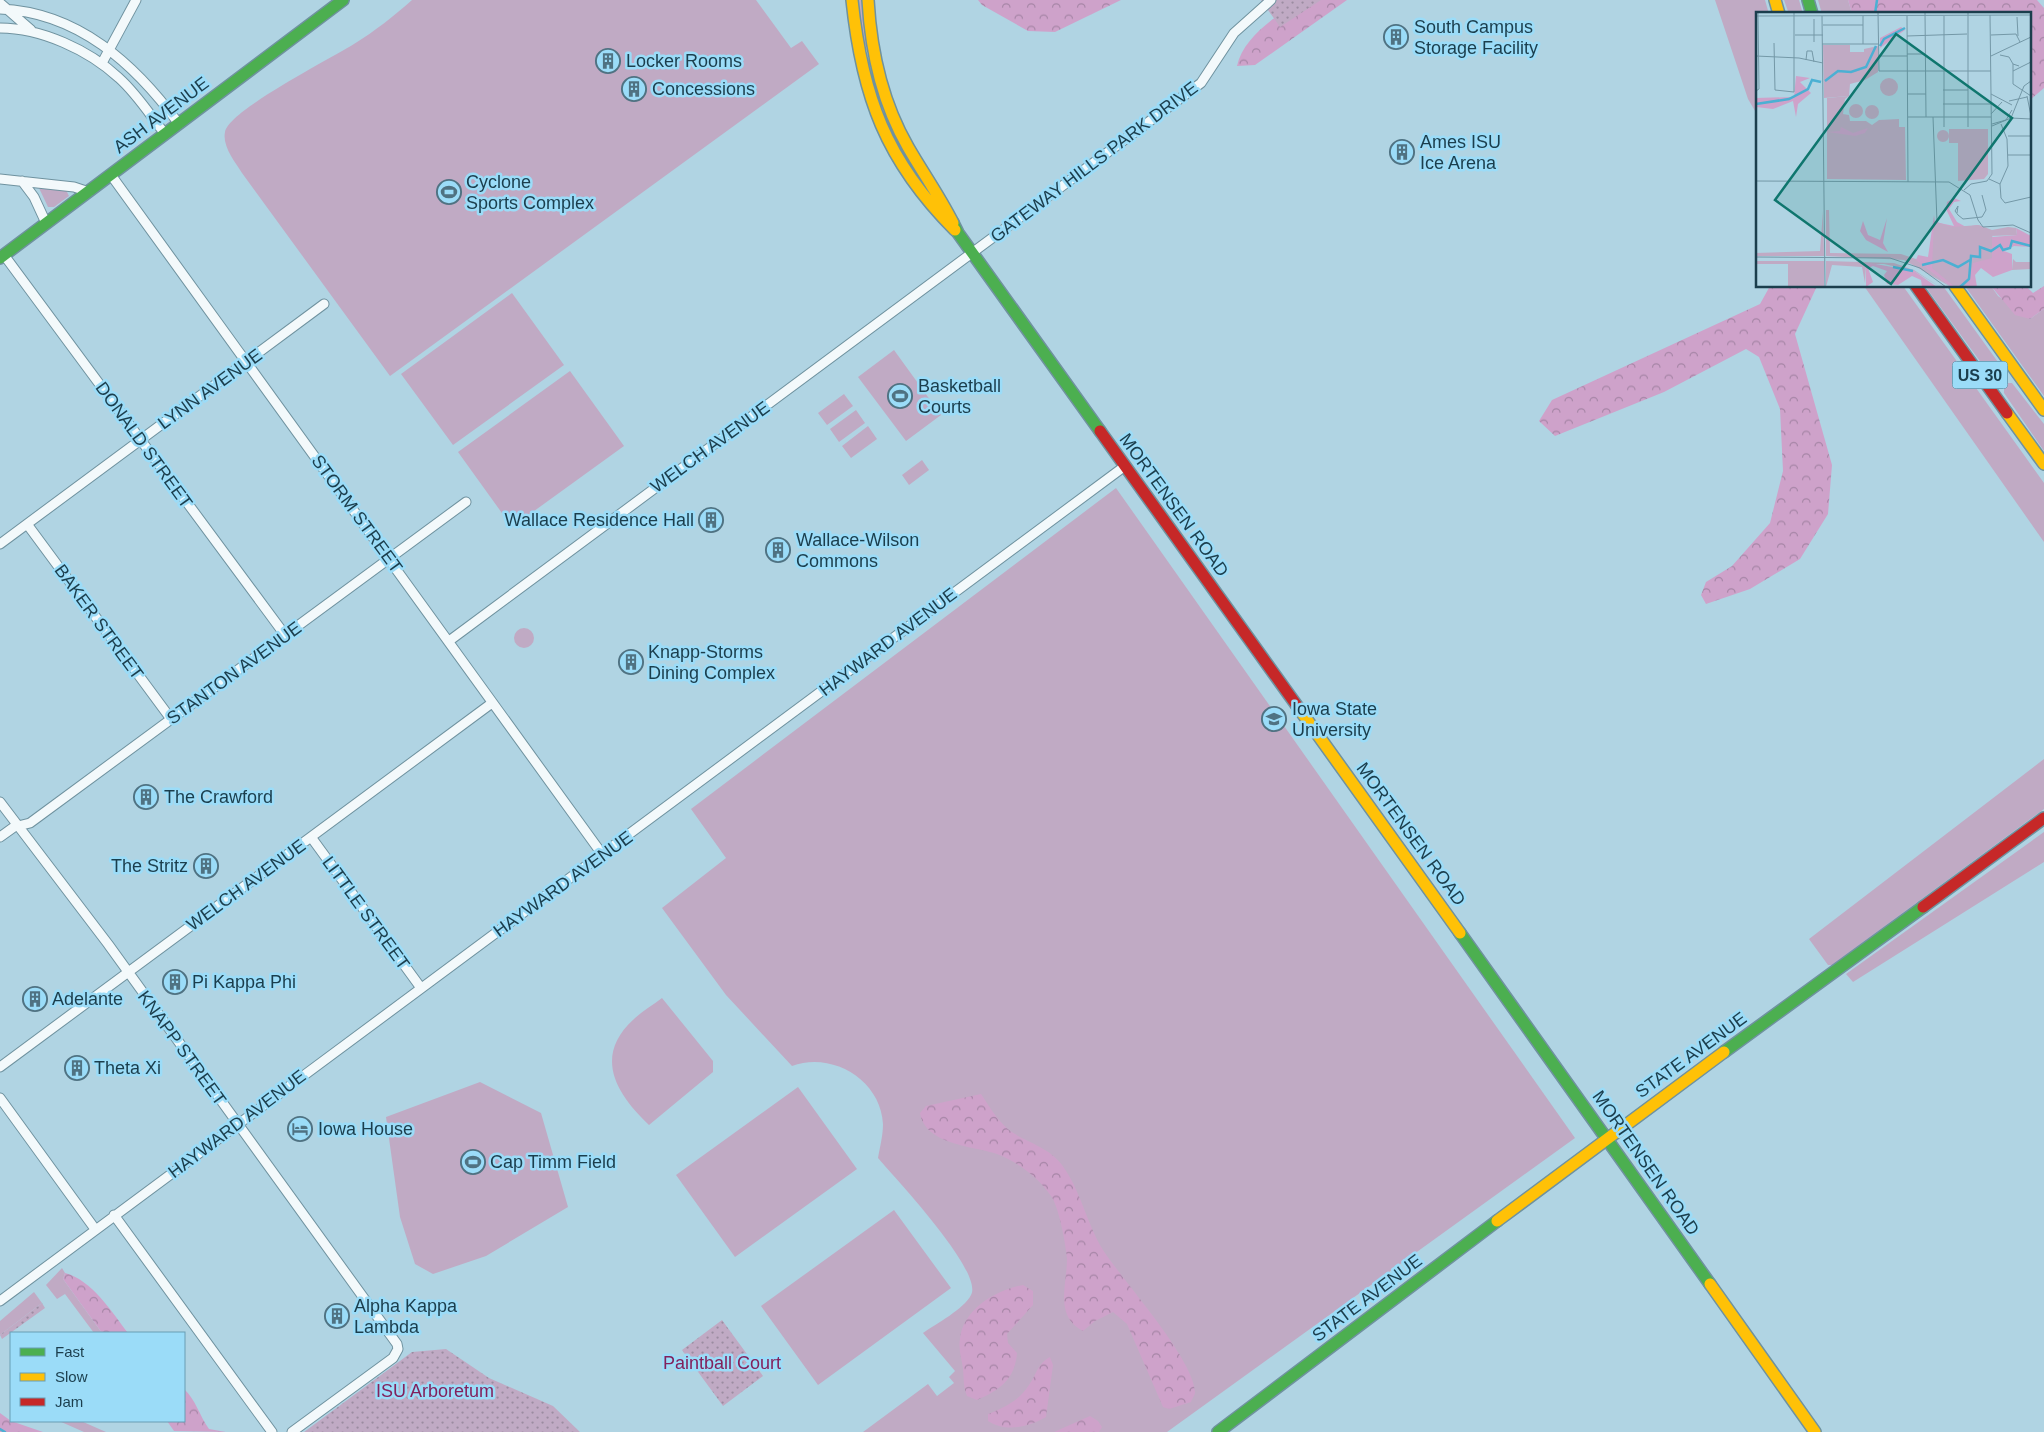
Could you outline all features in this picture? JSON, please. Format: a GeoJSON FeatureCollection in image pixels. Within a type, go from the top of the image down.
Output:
{"type":"FeatureCollection","features":[{"type":"Feature","properties":{"kind":"main road","name":"ASH AVENUE"},"geometry":{"type":"LineString","coordinates":[[2,256],[343,0]]}},
{"type":"Feature","properties":{"kind":"main road","name":"MORTENSEN ROAD"},"geometry":{"type":"LineString","coordinates":[[852,0],[859,62],[869,98],[895,155],[928,204],[958,233]]}},
{"type":"Feature","properties":{"kind":"main road","name":"MORTENSEN ROAD"},"geometry":{"type":"LineString","coordinates":[[868,0],[874,59],[896,123],[907,146],[939,194],[958,233],[1607,1138],[1815,1432]]}},
{"type":"Feature","properties":{"kind":"main road","name":"US 30"},"geometry":{"type":"LineString","coordinates":[[1917,288],[2044,464]]}},
{"type":"Feature","properties":{"kind":"main road","name":"US 30"},"geometry":{"type":"LineString","coordinates":[[1956,288],[2044,410]]}},
{"type":"Feature","properties":{"kind":"main road","name":"STATE AVENUE"},"geometry":{"type":"LineString","coordinates":[[1218,1432],[1607,1138],[2044,818]]}},
{"type":"Feature","properties":{"kind":"street"},"geometry":{"type":"LineString","coordinates":[[102,64],[136,0]]}},
{"type":"Feature","properties":{"kind":"street","name":"GATEWAY HILLS PARK DRIVE"},"geometry":{"type":"LineString","coordinates":[[972,253],[1201,83],[1234,33],[1271,0]]}},
{"type":"Feature","properties":{"kind":"street"},"geometry":{"type":"LineString","coordinates":[[2,7],[32,12],[52,19],[109,49],[147,83],[179,124]]}},
{"type":"Feature","properties":{"kind":"street"},"geometry":{"type":"LineString","coordinates":[[2,7],[35,33]]}},
{"type":"Feature","properties":{"kind":"street"},"geometry":{"type":"LineString","coordinates":[[0,28],[17,28],[35,33],[102,64],[120,79],[165,134]]}},
{"type":"Feature","properties":{"kind":"street","name":"STORM STREET"},"geometry":{"type":"LineString","coordinates":[[111,175],[602,854]]}},
{"type":"Feature","properties":{"kind":"street"},"geometry":{"type":"LineString","coordinates":[[0,179],[74,186],[88,192]]}},
{"type":"Feature","properties":{"kind":"street"},"geometry":{"type":"LineString","coordinates":[[22,181],[34,197],[46,223]]}},
{"type":"Feature","properties":{"kind":"street","name":"WELCH AVENUE"},"geometry":{"type":"LineString","coordinates":[[449,641],[972,253]]}},
{"type":"Feature","properties":{"kind":"street","name":"DONALD STREET"},"geometry":{"type":"LineString","coordinates":[[2,256],[285,635]]}},
{"type":"Feature","properties":{"kind":"street","name":"LYNN AVENUE"},"geometry":{"type":"LineString","coordinates":[[0,544],[324,304]]}},
{"type":"Feature","properties":{"kind":"street","name":"HAYWARD AVENUE"},"geometry":{"type":"LineString","coordinates":[[0,1301],[1126,466]]}},
{"type":"Feature","properties":{"kind":"street","name":"STANTON AVENUE"},"geometry":{"type":"LineString","coordinates":[[0,837],[18,826],[30,823],[466,502]]}},
{"type":"Feature","properties":{"kind":"street","name":"BAKER STREET"},"geometry":{"type":"LineString","coordinates":[[27,524],[171,720]]}},
{"type":"Feature","properties":{"kind":"street","name":"WELCH AVENUE"},"geometry":{"type":"LineString","coordinates":[[0,1067],[492,703]]}},
{"type":"Feature","properties":{"kind":"street","name":"KNAPP STREET"},"geometry":{"type":"LineString","coordinates":[[0,802],[128,972],[397,1344],[398,1349],[393,1358],[292,1432]]}},
{"type":"Feature","properties":{"kind":"street","name":"LITTLE STREET"},"geometry":{"type":"LineString","coordinates":[[311,837],[421,988]]}},
{"type":"Feature","properties":{"kind":"street"},"geometry":{"type":"LineString","coordinates":[[0,1098],[96,1229]]}},
{"type":"Feature","properties":{"kind":"street"},"geometry":{"type":"LineString","coordinates":[[114,1215],[272,1432]]}},
{"type":"Feature","properties":{"kind":"green space","name":"Cyclone Sports Complex"},"geometry":{"type":"Polygon","coordinates":[[[412,0],[756,0],[791,48],[802,41],[819,64],[390,376],[242,173],[225,143],[225,132],[231,122],[262,98],[362,39],[412,0]]]}},
{"type":"Feature","properties":{"kind":"green space"},"geometry":{"type":"Polygon","coordinates":[[[858,0],[862,0],[867,50],[863,51],[858,0]]]}},
{"type":"Feature","properties":{"kind":"green space"},"geometry":{"type":"Polygon","coordinates":[[[978,0],[1121,0],[1055,32],[1028,31],[982,5],[978,0]]]}},
{"type":"Feature","properties":{"kind":"green space"},"geometry":{"type":"Polygon","coordinates":[[[1261,0],[1321,0],[1280,27],[1261,0]]]}},
{"type":"Feature","properties":{"kind":"green space"},"geometry":{"type":"Polygon","coordinates":[[[1302,0],[1347,0],[1255,65],[1237,66],[1246,45],[1254,36],[1272,19],[1302,0]]]}},
{"type":"Feature","properties":{"kind":"green space"},"geometry":{"type":"Polygon","coordinates":[[[1715,0],[1765,0],[1768,12],[1756,12],[1756,113],[1748,99],[1715,0]]]}},
{"type":"Feature","properties":{"kind":"green space"},"geometry":{"type":"Polygon","coordinates":[[[1784,0],[1799,0],[1802,12],[1788,12],[1784,0]]]}},
{"type":"Feature","properties":{"kind":"green space"},"geometry":{"type":"Polygon","coordinates":[[[1818,0],[1848,0],[1851,12],[1821,12],[1818,0]]]}},
{"type":"Feature","properties":{"kind":"green space"},"geometry":{"type":"Polygon","coordinates":[[[1848,0],[2037,0],[2044,8],[2044,88],[2032,98],[2032,12],[1851,12],[1848,0]]]}},
{"type":"Feature","properties":{"kind":"green space"},"geometry":{"type":"Polygon","coordinates":[[[872,73],[895,134],[924,183],[920,185],[904,159],[884,117],[868,74],[872,73]]]}},
{"type":"Feature","properties":{"kind":"green space"},"geometry":{"type":"Polygon","coordinates":[[[39,188],[66,190],[69,196],[54,207],[48,207],[39,188]]]}},
{"type":"Feature","properties":{"kind":"green space"},"geometry":{"type":"Polygon","coordinates":[[[2044,286],[2044,309],[2030,319],[2015,315],[1993,288],[2028,288],[2033,293],[2044,286]]]}},
{"type":"Feature","properties":{"kind":"green space"},"geometry":{"type":"Polygon","coordinates":[[[1769,288],[1816,288],[1795,334],[1832,465],[1828,514],[1800,559],[1750,589],[1706,604],[1701,595],[1706,582],[1732,566],[1770,523],[1783,471],[1780,409],[1759,357],[1746,349],[1664,392],[1555,436],[1539,421],[1552,400],[1760,304],[1769,288]]]}},
{"type":"Feature","properties":{"kind":"green space"},"geometry":{"type":"Polygon","coordinates":[[[1865,288],[1904,288],[2044,483],[2044,542],[1865,288]]]}},
{"type":"Feature","properties":{"kind":"green space"},"geometry":{"type":"Polygon","coordinates":[[[1926,288],[1944,288],[2003,369],[2001,376],[1991,375],[1926,288]]]}},
{"type":"Feature","properties":{"kind":"green space"},"geometry":{"type":"Polygon","coordinates":[[[1966,288],[1992,288],[1998,296],[2030,319],[2044,309],[2044,396],[1966,288]]]}},
{"type":"Feature","properties":{"kind":"green space"},"geometry":{"type":"Polygon","coordinates":[[[512,293],[564,365],[453,445],[401,374],[512,293]]]}},
{"type":"Feature","properties":{"kind":"green space","name":"Basketball Courts"},"geometry":{"type":"Polygon","coordinates":[[[894,350],[941,415],[906,441],[858,377],[894,350]]]}},
{"type":"Feature","properties":{"kind":"green space"},"geometry":{"type":"Polygon","coordinates":[[[570,371],[624,446],[512,527],[458,452],[570,371]]]}},
{"type":"Feature","properties":{"kind":"green space"},"geometry":{"type":"Polygon","coordinates":[[[2012,383],[2044,424],[2044,451],[2004,393],[2004,385],[2012,383]]]}},
{"type":"Feature","properties":{"kind":"green space"},"geometry":{"type":"Polygon","coordinates":[[[844,394],[853,406],[827,425],[818,413],[844,394]]]}},
{"type":"Feature","properties":{"kind":"green space"},"geometry":{"type":"Polygon","coordinates":[[[856,410],[865,423],[839,442],[830,429],[856,410]]]}},
{"type":"Feature","properties":{"kind":"green space"},"geometry":{"type":"Polygon","coordinates":[[[868,426],[877,439],[851,458],[842,446],[868,426]]]}},
{"type":"Feature","properties":{"kind":"green space"},"geometry":{"type":"Polygon","coordinates":[[[922,460],[929,470],[909,485],[902,475],[922,460]]]}},
{"type":"Feature","properties":{"kind":"green space"},"geometry":{"type":"Polygon","coordinates":[[[1116,488],[1575,1138],[1167,1432],[863,1432],[928,1384],[937,1396],[954,1383],[949,1377],[955,1371],[923,1333],[962,1306],[971,1295],[971,1283],[952,1247],[936,1225],[878,1158],[883,1124],[880,1108],[874,1094],[864,1082],[838,1066],[807,1062],[792,1066],[726,995],[662,908],[726,858],[691,809],[1116,488]]]}},
{"type":"Feature","properties":{"kind":"green space"},"geometry":{"type":"Polygon","coordinates":[[[524,628],[531,631],[534,638],[531,645],[524,648],[517,645],[514,638],[517,631],[524,628]]]}},
{"type":"Feature","properties":{"kind":"green space"},"geometry":{"type":"Polygon","coordinates":[[[2044,759],[2044,809],[1832,965],[1828,965],[1809,939],[2044,759]]]}},
{"type":"Feature","properties":{"kind":"green space"},"geometry":{"type":"Polygon","coordinates":[[[2044,832],[2044,862],[1853,982],[1846,974],[2044,832]]]}},
{"type":"Feature","properties":{"kind":"green space"},"geometry":{"type":"Polygon","coordinates":[[[662,998],[713,1061],[713,1072],[649,1125],[627,1101],[619,1088],[612,1061],[614,1047],[622,1033],[637,1016],[662,998]]]}},
{"type":"Feature","properties":{"kind":"green space","name":"Cap Timm Field"},"geometry":{"type":"Polygon","coordinates":[[[480,1082],[541,1113],[568,1207],[486,1256],[433,1274],[415,1264],[400,1217],[386,1117],[480,1082]]]}},
{"type":"Feature","properties":{"kind":"green space"},"geometry":{"type":"Polygon","coordinates":[[[798,1087],[857,1169],[735,1257],[676,1175],[798,1087]]]}},
{"type":"Feature","properties":{"kind":"green space"},"geometry":{"type":"Polygon","coordinates":[[[981,1094],[1009,1130],[1050,1153],[1069,1175],[1103,1250],[1156,1320],[1183,1360],[1192,1378],[1195,1392],[1191,1402],[1169,1409],[1163,1407],[1127,1324],[1113,1312],[1095,1321],[1083,1331],[1074,1325],[1068,1317],[1064,1299],[1067,1259],[1064,1236],[1054,1201],[1040,1183],[1013,1161],[997,1154],[940,1138],[924,1124],[920,1113],[926,1106],[981,1094]]]}},
{"type":"Feature","properties":{"kind":"green space"},"geometry":{"type":"Polygon","coordinates":[[[894,1210],[951,1288],[818,1385],[761,1306],[894,1210]]]}},
{"type":"Feature","properties":{"kind":"green space"},"geometry":{"type":"Polygon","coordinates":[[[62,1268],[65,1273],[63,1279],[101,1332],[93,1332],[65,1294],[57,1299],[46,1285],[62,1268]]]}},
{"type":"Feature","properties":{"kind":"green space"},"geometry":{"type":"Polygon","coordinates":[[[65,1273],[84,1282],[101,1298],[127,1332],[101,1332],[63,1279],[65,1273]]]}},
{"type":"Feature","properties":{"kind":"green space"},"geometry":{"type":"Polygon","coordinates":[[[1023,1285],[1033,1291],[1033,1305],[1007,1334],[1008,1343],[1017,1353],[1016,1362],[1010,1377],[999,1388],[977,1400],[967,1396],[959,1347],[962,1328],[974,1310],[982,1303],[1002,1291],[1023,1285]]]}},
{"type":"Feature","properties":{"kind":"green space"},"geometry":{"type":"Polygon","coordinates":[[[34,1292],[42,1303],[0,1335],[0,1321],[34,1292]]]}},
{"type":"Feature","properties":{"kind":"green space"},"geometry":{"type":"Polygon","coordinates":[[[42,1303],[45,1308],[2,1339],[0,1335],[42,1303]]]}},
{"type":"Feature","properties":{"kind":"green space","name":"Paintball Court"},"geometry":{"type":"Polygon","coordinates":[[[722,1320],[763,1376],[723,1406],[682,1350],[722,1320]]]}},
{"type":"Feature","properties":{"kind":"green space","name":"ISU Arboretum"},"geometry":{"type":"Polygon","coordinates":[[[446,1349],[489,1378],[553,1406],[580,1432],[304,1432],[412,1352],[446,1349]]]}},
{"type":"Feature","properties":{"kind":"green space"},"geometry":{"type":"Polygon","coordinates":[[[1050,1357],[1053,1365],[1046,1417],[1031,1424],[1016,1427],[1002,1427],[988,1421],[988,1414],[1006,1406],[1021,1395],[1032,1381],[1040,1366],[1050,1357]]]}},
{"type":"Feature","properties":{"kind":"green space"},"geometry":{"type":"Polygon","coordinates":[[[185,1390],[192,1398],[209,1429],[226,1432],[174,1431],[168,1422],[185,1422],[185,1390]]]}},
{"type":"Feature","properties":{"kind":"green space"},"geometry":{"type":"Polygon","coordinates":[[[0,1413],[10,1422],[43,1432],[0,1432],[0,1413]]]}},
{"type":"Feature","properties":{"kind":"green space"},"geometry":{"type":"Polygon","coordinates":[[[1090,1416],[1098,1421],[1102,1427],[1099,1432],[1054,1432],[1090,1416]]]}},
{"type":"Feature","properties":{"kind":"green space"},"geometry":{"type":"Polygon","coordinates":[[[61,1422],[83,1422],[106,1432],[84,1432],[61,1422]]]}},
{"type":"Feature","properties":{"kind":"waterway"},"geometry":{"type":"LineString","coordinates":[[1875,12],[1877,0]]}},
{"type":"Feature","properties":{"kind":"waterway"},"geometry":{"type":"LineString","coordinates":[[0,1429],[5,1432]]}},
{"type":"Feature","properties":{"kind":"traffic: fast"},"geometry":{"type":"LineString","coordinates":[[0,258],[343,0]]}},
{"type":"Feature","properties":{"kind":"traffic: fast"},"geometry":{"type":"LineString","coordinates":[[1808,0],[1811,12]]}},
{"type":"Feature","properties":{"kind":"traffic: fast"},"geometry":{"type":"LineString","coordinates":[[953,223],[958,233],[1100,431]]}},
{"type":"Feature","properties":{"kind":"traffic: fast"},"geometry":{"type":"LineString","coordinates":[[1724,1052],[1923,907]]}},
{"type":"Feature","properties":{"kind":"traffic: fast"},"geometry":{"type":"LineString","coordinates":[[1460,933],[1710,1284]]}},
{"type":"Feature","properties":{"kind":"traffic: fast"},"geometry":{"type":"LineString","coordinates":[[1218,1432],[1497,1221]]}},
{"type":"Feature","properties":{"kind":"traffic: slow"},"geometry":{"type":"LineString","coordinates":[[852,0],[856,35],[863,67],[881,125],[911,178],[931,204],[955,230]]}},
{"type":"Feature","properties":{"kind":"traffic: slow"},"geometry":{"type":"LineString","coordinates":[[868,0],[875,57],[891,112],[908,147],[953,223]]}},
{"type":"Feature","properties":{"kind":"traffic: slow"},"geometry":{"type":"LineString","coordinates":[[1775,0],[1778,12]]}},
{"type":"Feature","properties":{"kind":"traffic: slow"},"geometry":{"type":"LineString","coordinates":[[1956,288],[2044,410]]}},
{"type":"Feature","properties":{"kind":"traffic: slow"},"geometry":{"type":"LineString","coordinates":[[2007,413],[2044,464]]}},
{"type":"Feature","properties":{"kind":"traffic: slow"},"geometry":{"type":"LineString","coordinates":[[1300,710],[1460,933]]}},
{"type":"Feature","properties":{"kind":"traffic: slow"},"geometry":{"type":"LineString","coordinates":[[1497,1221],[1724,1052]]}},
{"type":"Feature","properties":{"kind":"traffic: slow"},"geometry":{"type":"LineString","coordinates":[[1710,1284],[1815,1432]]}},
{"type":"Feature","properties":{"kind":"traffic: jam"},"geometry":{"type":"LineString","coordinates":[[1917,288],[2007,413]]}},
{"type":"Feature","properties":{"kind":"traffic: jam"},"geometry":{"type":"LineString","coordinates":[[1100,431],[1300,710]]}},
{"type":"Feature","properties":{"kind":"traffic: jam"},"geometry":{"type":"LineString","coordinates":[[1923,907],[2044,818]]}},
{"type":"Feature","properties":{"kind":"place","name":"South Campus Storage Facility"},"geometry":{"type":"Point","coordinates":[1396,37]}},
{"type":"Feature","properties":{"kind":"place","name":"Locker Rooms"},"geometry":{"type":"Point","coordinates":[608,61]}},
{"type":"Feature","properties":{"kind":"place","name":"Concessions"},"geometry":{"type":"Point","coordinates":[634,89]}},
{"type":"Feature","properties":{"kind":"place","name":"Ames ISU Ice Arena"},"geometry":{"type":"Point","coordinates":[1402,152]}},
{"type":"Feature","properties":{"kind":"place","name":"Cyclone Sports Complex"},"geometry":{"type":"Point","coordinates":[449,192]}},
{"type":"Feature","properties":{"kind":"place","name":"Basketball Courts"},"geometry":{"type":"Point","coordinates":[900,396]}},
{"type":"Feature","properties":{"kind":"place","name":"Wallace Residence Hall"},"geometry":{"type":"Point","coordinates":[711,520]}},
{"type":"Feature","properties":{"kind":"place","name":"Wallace-Wilson Commons"},"geometry":{"type":"Point","coordinates":[778,550]}},
{"type":"Feature","properties":{"kind":"place","name":"Knapp-Storms Dining Complex"},"geometry":{"type":"Point","coordinates":[631,662]}},
{"type":"Feature","properties":{"kind":"place","name":"Iowa State University"},"geometry":{"type":"Point","coordinates":[1274,719]}},
{"type":"Feature","properties":{"kind":"place","name":"The Crawford"},"geometry":{"type":"Point","coordinates":[146,797]}},
{"type":"Feature","properties":{"kind":"place","name":"The Stritz"},"geometry":{"type":"Point","coordinates":[206,866]}},
{"type":"Feature","properties":{"kind":"place","name":"Pi Kappa Phi"},"geometry":{"type":"Point","coordinates":[175,982]}},
{"type":"Feature","properties":{"kind":"place","name":"Adelante"},"geometry":{"type":"Point","coordinates":[35,999]}},
{"type":"Feature","properties":{"kind":"place","name":"Theta Xi"},"geometry":{"type":"Point","coordinates":[77,1068]}},
{"type":"Feature","properties":{"kind":"place","name":"Iowa House"},"geometry":{"type":"Point","coordinates":[300,1129]}},
{"type":"Feature","properties":{"kind":"place","name":"Cap Timm Field"},"geometry":{"type":"Point","coordinates":[473,1162]}},
{"type":"Feature","properties":{"kind":"place","name":"Alpha Kappa Lambda"},"geometry":{"type":"Point","coordinates":[337,1316]}}]}
